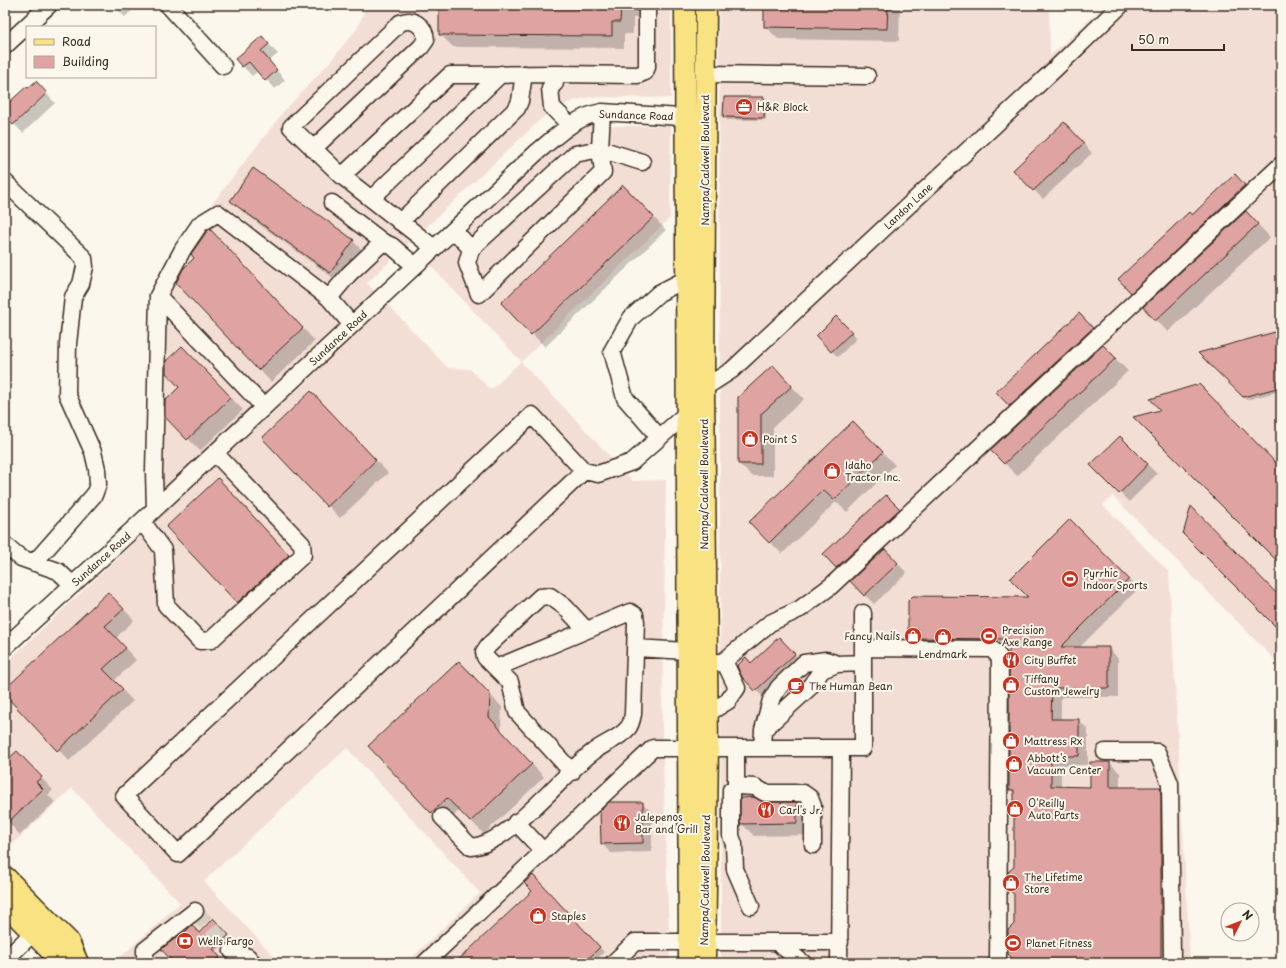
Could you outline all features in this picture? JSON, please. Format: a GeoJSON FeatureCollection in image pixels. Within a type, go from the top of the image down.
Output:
{"type":"FeatureCollection","features":[{"type":"Feature","properties":{"kind":"highway"},"geometry":{"type":"LineString","coordinates":[[5,878],[68,942],[76,963]]}},
{"type":"Feature","properties":{"kind":"highway"},"geometry":{"type":"LineString","coordinates":[[5,903],[56,955],[76,963]]}},
{"type":"Feature","properties":{"kind":"main road","name":"Nampa/Caldwell Boulevard"},"geometry":{"type":"LineString","coordinates":[[684,5],[686,280],[715,663],[707,714],[708,748],[697,943],[689,963]]}},
{"type":"Feature","properties":{"kind":"main road","name":"Nampa/Caldwell Boulevard"},"geometry":{"type":"LineString","coordinates":[[705,963],[697,943],[688,748],[686,414],[695,391],[705,118],[706,5]]}},
{"type":"Feature","properties":{"kind":"street"},"geometry":{"type":"LineString","coordinates":[[26,26],[49,5]]}},
{"type":"Feature","properties":{"kind":"street"},"geometry":{"type":"LineString","coordinates":[[168,5],[224,66]]}},
{"type":"Feature","properties":{"kind":"street"},"geometry":{"type":"LineString","coordinates":[[342,176],[450,75],[524,74],[555,78],[638,74],[645,72],[647,67],[647,10],[649,5]]}},
{"type":"Feature","properties":{"kind":"street","name":"Landon Lane"},"geometry":{"type":"LineString","coordinates":[[695,391],[732,370],[1056,68],[1121,5]]}},
{"type":"Feature","properties":{"kind":"street"},"geometry":{"type":"LineString","coordinates":[[313,149],[426,40],[423,30],[412,20],[400,23],[291,127],[313,149],[342,176],[434,248]]}},
{"type":"Feature","properties":{"kind":"street"},"geometry":{"type":"LineString","coordinates":[[5,46],[26,26]]}},
{"type":"Feature","properties":{"kind":"street"},"geometry":{"type":"LineString","coordinates":[[371,199],[501,74]]}},
{"type":"Feature","properties":{"kind":"street"},"geometry":{"type":"LineString","coordinates":[[400,222],[516,108],[520,101],[524,74]]}},
{"type":"Feature","properties":{"kind":"street"},"geometry":{"type":"LineString","coordinates":[[706,74],[867,76]]}},
{"type":"Feature","properties":{"kind":"street"},"geometry":{"type":"LineString","coordinates":[[555,78],[550,88],[552,107],[570,125]]}},
{"type":"Feature","properties":{"kind":"street"},"geometry":{"type":"LineString","coordinates":[[602,112],[600,148],[603,172],[479,294],[467,263],[471,249],[575,154],[600,148],[642,162]]}},
{"type":"Feature","properties":{"kind":"street","name":"Sundance Road"},"geometry":{"type":"LineString","coordinates":[[5,647],[536,153],[570,125],[587,115],[602,112],[705,118]]}},
{"type":"Feature","properties":{"kind":"street"},"geometry":{"type":"LineString","coordinates":[[707,714],[728,701],[737,688],[715,663],[770,623],[800,609],[831,586],[1281,165]]}},
{"type":"Feature","properties":{"kind":"street"},"geometry":{"type":"LineString","coordinates":[[5,182],[84,258],[85,267],[81,284],[73,297],[68,344],[67,394],[92,452],[97,468],[98,484],[94,495],[34,563]]}},
{"type":"Feature","properties":{"kind":"street"},"geometry":{"type":"LineString","coordinates":[[332,203],[383,242],[392,246],[415,266]]}},
{"type":"Feature","properties":{"kind":"street"},"geometry":{"type":"LineString","coordinates":[[155,509],[154,472],[158,296],[183,249],[200,224],[218,213],[328,298],[352,325]]}},
{"type":"Feature","properties":{"kind":"street"},"geometry":{"type":"LineString","coordinates":[[454,230],[471,249]]}},
{"type":"Feature","properties":{"kind":"street"},"geometry":{"type":"LineString","coordinates":[[328,298],[349,274],[383,242]]}},
{"type":"Feature","properties":{"kind":"street"},"geometry":{"type":"LineString","coordinates":[[659,437],[625,398],[612,351],[631,318],[659,293],[686,280]]}},
{"type":"Feature","properties":{"kind":"street"},"geometry":{"type":"LineString","coordinates":[[158,296],[264,407]]}},
{"type":"Feature","properties":{"kind":"street"},"geometry":{"type":"LineString","coordinates":[[584,472],[178,854],[124,796],[532,415],[584,472],[598,474],[632,462],[686,414]]}},
{"type":"Feature","properties":{"kind":"street"},"geometry":{"type":"LineString","coordinates":[[142,521],[163,550],[166,605],[200,641],[211,640],[303,554],[302,544],[215,453]]}},
{"type":"Feature","properties":{"kind":"street"},"geometry":{"type":"LineString","coordinates":[[5,546],[21,558],[58,571],[73,585]]}},
{"type":"Feature","properties":{"kind":"street"},"geometry":{"type":"LineString","coordinates":[[572,772],[517,712],[510,682],[485,657],[484,652],[488,646],[540,597],[550,596],[565,607],[586,630]]}},
{"type":"Feature","properties":{"kind":"street"},"geometry":{"type":"LineString","coordinates":[[442,817],[471,847],[481,846],[498,838],[572,772],[592,752],[620,736],[630,727],[633,714],[635,615],[630,612],[496,668]]}},
{"type":"Feature","properties":{"kind":"street"},"geometry":{"type":"LineString","coordinates":[[426,963],[653,748],[863,748],[863,613]]}},
{"type":"Feature","properties":{"kind":"street"},"geometry":{"type":"LineString","coordinates":[[635,648],[687,652]]}},
{"type":"Feature","properties":{"kind":"street"},"geometry":{"type":"LineString","coordinates":[[762,748],[763,730],[771,700],[779,687],[804,663],[826,660],[837,664],[863,656],[992,649],[1000,658],[998,963]]}},
{"type":"Feature","properties":{"kind":"street"},"geometry":{"type":"LineString","coordinates":[[736,748],[736,786]]}},
{"type":"Feature","properties":{"kind":"street"},"geometry":{"type":"LineString","coordinates":[[839,963],[841,748]]}},
{"type":"Feature","properties":{"kind":"street"},"geometry":{"type":"LineString","coordinates":[[1105,752],[1157,752],[1170,782],[1172,959],[1174,963]]}},
{"type":"Feature","properties":{"kind":"street"},"geometry":{"type":"LineString","coordinates":[[751,906],[735,869],[734,844],[731,836],[731,790],[736,786],[755,787],[765,793],[803,793],[810,798],[813,806],[813,845]]}},
{"type":"Feature","properties":{"kind":"street"},"geometry":{"type":"LineString","coordinates":[[516,822],[543,851]]}},
{"type":"Feature","properties":{"kind":"street"},"geometry":{"type":"LineString","coordinates":[[146,959],[145,950],[194,911]]}},
{"type":"Feature","properties":{"kind":"street"},"geometry":{"type":"LineString","coordinates":[[5,960],[33,933]]}},
{"type":"Feature","properties":{"kind":"street"},"geometry":{"type":"LineString","coordinates":[[613,963],[635,942],[840,942]]}},
{"type":"Feature","properties":{"kind":"street"},"geometry":{"type":"LineString","coordinates":[[778,943],[803,963]]}},
{"type":"Feature","properties":{"kind":"street"},"geometry":{"type":"LineString","coordinates":[[232,951],[250,960]]}},
{"type":"Feature","properties":{"kind":"shaded area"},"geometry":{"type":"Polygon","coordinates":[[[366,5],[671,5],[671,98],[592,97],[576,100],[557,107],[541,119],[367,283],[448,368],[470,369],[491,390],[521,361],[429,264],[560,140],[574,131],[589,126],[671,126],[670,218],[521,362],[633,481],[666,480],[662,730],[670,963],[406,963],[480,893],[347,748],[204,881],[280,963],[114,963],[180,903],[72,788],[5,851],[5,664],[147,530],[146,401],[153,291],[184,240],[284,111],[329,63],[358,27],[366,5]]]}},
{"type":"Feature","properties":{"kind":"shaded area"},"geometry":{"type":"Polygon","coordinates":[[[719,5],[1049,5],[1050,56],[1105,5],[1281,5],[1281,666],[1113,496],[1103,505],[1169,572],[1190,962],[1201,963],[721,963],[719,5]]]}},
{"type":"Feature","properties":{"kind":"building"},"geometry":{"type":"Polygon","coordinates":[[[439,5],[621,5],[620,22],[612,22],[612,36],[439,35],[439,5]]]}},
{"type":"Feature","properties":{"kind":"building"},"geometry":{"type":"Polygon","coordinates":[[[764,5],[888,5],[887,29],[764,27],[764,5]]]}},
{"type":"Feature","properties":{"kind":"building"},"geometry":{"type":"Polygon","coordinates":[[[262,36],[269,44],[261,51],[277,70],[265,81],[249,62],[242,67],[235,59],[262,36]]]}},
{"type":"Feature","properties":{"kind":"building"},"geometry":{"type":"Polygon","coordinates":[[[36,81],[47,93],[13,125],[5,117],[5,106],[26,87],[28,88],[36,81]]]}},
{"type":"Feature","properties":{"kind":"building","name":"H&R Block"},"geometry":{"type":"Polygon","coordinates":[[[724,97],[764,97],[764,118],[723,117],[724,97]]]}},
{"type":"Feature","properties":{"kind":"building"},"geometry":{"type":"Polygon","coordinates":[[[1064,122],[1084,143],[1033,191],[1013,170],[1064,122]]]}},
{"type":"Feature","properties":{"kind":"building"},"geometry":{"type":"Polygon","coordinates":[[[253,168],[354,240],[330,273],[230,201],[253,168]]]}},
{"type":"Feature","properties":{"kind":"building"},"geometry":{"type":"Polygon","coordinates":[[[1235,174],[1245,185],[1131,293],[1118,279],[1189,212],[1192,215],[1235,174]]]}},
{"type":"Feature","properties":{"kind":"building"},"geometry":{"type":"Polygon","coordinates":[[[623,185],[654,217],[531,335],[501,303],[623,185]]]}},
{"type":"Feature","properties":{"kind":"building"},"geometry":{"type":"Polygon","coordinates":[[[1246,211],[1258,224],[1155,321],[1143,307],[1246,211]]]}},
{"type":"Feature","properties":{"kind":"building"},"geometry":{"type":"Polygon","coordinates":[[[210,229],[303,328],[258,370],[176,283],[183,269],[194,258],[191,254],[210,229]]]}},
{"type":"Feature","properties":{"kind":"building"},"geometry":{"type":"Polygon","coordinates":[[[1079,313],[1093,328],[1009,406],[996,392],[1079,313]]]}},
{"type":"Feature","properties":{"kind":"building"},"geometry":{"type":"Polygon","coordinates":[[[836,316],[852,332],[831,352],[816,336],[836,316]]]}},
{"type":"Feature","properties":{"kind":"building"},"geometry":{"type":"Polygon","coordinates":[[[1275,332],[1281,338],[1281,387],[1243,397],[1198,353],[1275,332]]]}},
{"type":"Feature","properties":{"kind":"building"},"geometry":{"type":"Polygon","coordinates":[[[1103,345],[1116,358],[1004,464],[990,450],[1103,345]]]}},
{"type":"Feature","properties":{"kind":"building"},"geometry":{"type":"Polygon","coordinates":[[[182,346],[231,397],[187,440],[165,417],[165,401],[179,387],[166,373],[166,361],[182,346]]]}},
{"type":"Feature","properties":{"kind":"building","name":"Point S"},"geometry":{"type":"Polygon","coordinates":[[[773,365],[792,386],[761,414],[761,464],[738,464],[738,397],[773,365]]]}},
{"type":"Feature","properties":{"kind":"building"},"geometry":{"type":"Polygon","coordinates":[[[1199,384],[1281,468],[1281,565],[1133,417],[1160,410],[1150,399],[1199,384]]]}},
{"type":"Feature","properties":{"kind":"building"},"geometry":{"type":"Polygon","coordinates":[[[311,391],[376,460],[327,507],[262,438],[311,391]]]}},
{"type":"Feature","properties":{"kind":"building","name":"Idaho Tractor Inc."},"geometry":{"type":"Polygon","coordinates":[[[853,421],[883,452],[834,500],[823,490],[769,543],[749,522],[853,421]]]}},
{"type":"Feature","properties":{"kind":"building"},"geometry":{"type":"Polygon","coordinates":[[[1120,436],[1148,464],[1119,494],[1090,465],[1120,436]]]}},
{"type":"Feature","properties":{"kind":"building"},"geometry":{"type":"Polygon","coordinates":[[[218,478],[289,555],[237,603],[166,527],[218,478]]]}},
{"type":"Feature","properties":{"kind":"building"},"geometry":{"type":"Polygon","coordinates":[[[886,495],[900,509],[836,568],[823,554],[886,495]]]}},
{"type":"Feature","properties":{"kind":"building"},"geometry":{"type":"Polygon","coordinates":[[[1191,506],[1281,598],[1281,632],[1183,534],[1191,506]]]}},
{"type":"Feature","properties":{"kind":"building"},"geometry":{"type":"Polygon","coordinates":[[[1070,519],[1129,579],[1061,647],[1109,647],[1109,688],[1052,688],[1051,719],[1079,719],[1079,756],[1051,756],[1051,786],[1090,787],[1090,762],[1110,762],[1110,787],[1161,787],[1161,963],[1014,963],[1014,960],[1008,954],[1008,930],[1014,924],[1014,894],[1008,889],[1008,872],[1014,867],[1014,790],[1009,790],[1009,639],[908,638],[908,601],[913,596],[1028,597],[1010,579],[1070,519]]]}},
{"type":"Feature","properties":{"kind":"building"},"geometry":{"type":"Polygon","coordinates":[[[885,549],[898,563],[864,596],[850,581],[885,549]]]}},
{"type":"Feature","properties":{"kind":"building"},"geometry":{"type":"Polygon","coordinates":[[[108,592],[124,609],[105,626],[126,648],[103,669],[123,689],[57,751],[5,695],[5,689],[108,592]]]}},
{"type":"Feature","properties":{"kind":"building"},"geometry":{"type":"Polygon","coordinates":[[[779,637],[795,654],[755,691],[742,677],[737,666],[746,657],[751,663],[779,637]]]}},
{"type":"Feature","properties":{"kind":"building"},"geometry":{"type":"Polygon","coordinates":[[[459,661],[490,694],[489,717],[532,764],[470,822],[447,798],[431,813],[368,746],[459,661]]]}},
{"type":"Feature","properties":{"kind":"building"},"geometry":{"type":"Polygon","coordinates":[[[17,751],[42,777],[36,782],[43,789],[5,825],[5,762],[17,751]]]}},
{"type":"Feature","properties":{"kind":"building","name":"Carl's Jr."},"geometry":{"type":"Polygon","coordinates":[[[754,797],[765,802],[797,802],[797,823],[740,824],[740,798],[754,797]]]}},
{"type":"Feature","properties":{"kind":"building","name":"Jalepenos Bar and Grill"},"geometry":{"type":"Polygon","coordinates":[[[609,802],[643,802],[643,843],[601,844],[600,811],[609,802]]]}},
{"type":"Feature","properties":{"kind":"building","name":"Staples"},"geometry":{"type":"Polygon","coordinates":[[[533,875],[600,947],[584,963],[455,963],[532,891],[524,883],[533,875]]]}},
{"type":"Feature","properties":{"kind":"building","name":"Wells Fargo"},"geometry":{"type":"Polygon","coordinates":[[[213,918],[229,935],[213,949],[220,957],[213,963],[174,963],[161,949],[181,934],[182,935],[192,925],[199,933],[213,918]]]}},
{"type":"Feature","properties":{"kind":"tunnel"},"geometry":{"type":"LineString","coordinates":[[195,911],[232,951]]}},
{"type":"Feature","properties":{"kind":"place","name":"H&R Block"},"geometry":{"type":"Point","coordinates":[744,107]}},
{"type":"Feature","properties":{"kind":"place","name":"Point S"},"geometry":{"type":"Point","coordinates":[750,439]}},
{"type":"Feature","properties":{"kind":"place","name":"Idaho Tractor Inc."},"geometry":{"type":"Point","coordinates":[832,471]}},
{"type":"Feature","properties":{"kind":"place","name":"Pyrrhic Indoor Sports"},"geometry":{"type":"Point","coordinates":[1070,579]}},
{"type":"Feature","properties":{"kind":"place","name":"Fancy Nails"},"geometry":{"type":"Point","coordinates":[913,636]}},
{"type":"Feature","properties":{"kind":"place","name":"Precision Axe Range"},"geometry":{"type":"Point","coordinates":[989,636]}},
{"type":"Feature","properties":{"kind":"place","name":"Lendmark"},"geometry":{"type":"Point","coordinates":[943,637]}},
{"type":"Feature","properties":{"kind":"place","name":"City Buffet"},"geometry":{"type":"Point","coordinates":[1011,660]}},
{"type":"Feature","properties":{"kind":"place","name":"Tiffany Custom Jewelry"},"geometry":{"type":"Point","coordinates":[1011,685]}},
{"type":"Feature","properties":{"kind":"place","name":"The Human Bean"},"geometry":{"type":"Point","coordinates":[796,686]}},
{"type":"Feature","properties":{"kind":"place","name":"Mattress Rx"},"geometry":{"type":"Point","coordinates":[1011,741]}},
{"type":"Feature","properties":{"kind":"place","name":"Abbott's Vacuum Center"},"geometry":{"type":"Point","coordinates":[1014,764]}},
{"type":"Feature","properties":{"kind":"place","name":"O'Reilly Auto Parts"},"geometry":{"type":"Point","coordinates":[1015,809]}},
{"type":"Feature","properties":{"kind":"place","name":"Carl's Jr."},"geometry":{"type":"Point","coordinates":[766,810]}},
{"type":"Feature","properties":{"kind":"place","name":"Jalepenos Bar and Grill"},"geometry":{"type":"Point","coordinates":[622,823]}},
{"type":"Feature","properties":{"kind":"place","name":"The Lifetime Store"},"geometry":{"type":"Point","coordinates":[1011,883]}},
{"type":"Feature","properties":{"kind":"place","name":"Staples"},"geometry":{"type":"Point","coordinates":[538,916]}},
{"type":"Feature","properties":{"kind":"place","name":"Wells Fargo"},"geometry":{"type":"Point","coordinates":[185,941]}},
{"type":"Feature","properties":{"kind":"place","name":"Planet Fitness"},"geometry":{"type":"Point","coordinates":[1013,943]}}]}
